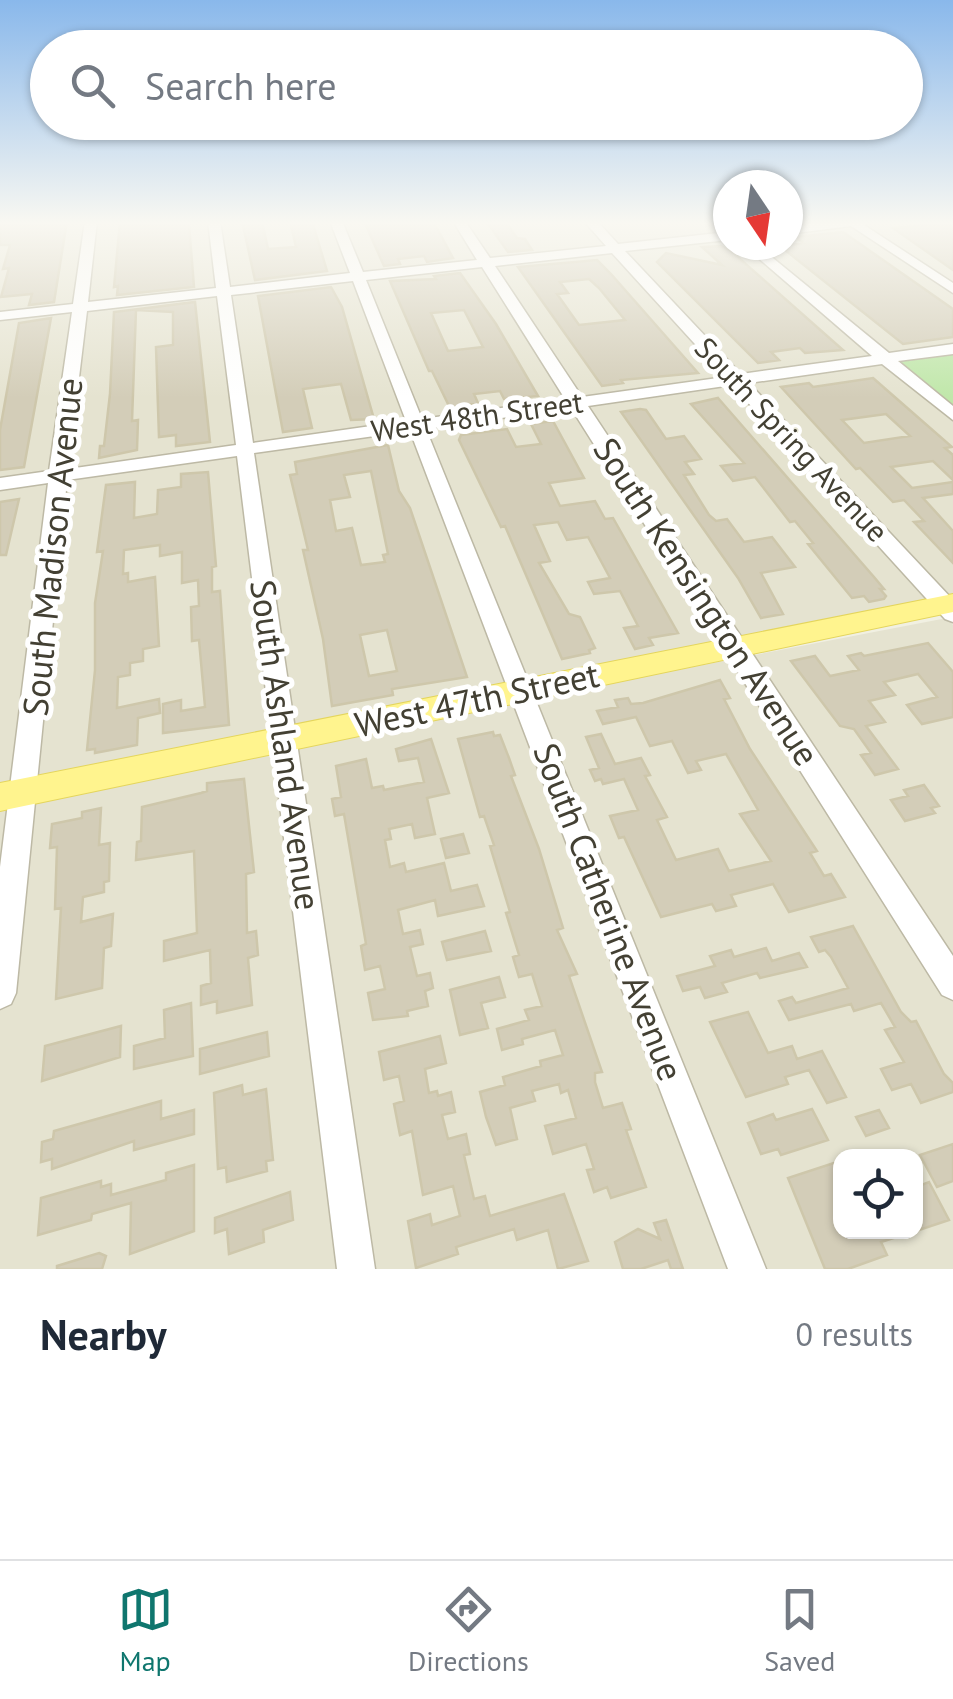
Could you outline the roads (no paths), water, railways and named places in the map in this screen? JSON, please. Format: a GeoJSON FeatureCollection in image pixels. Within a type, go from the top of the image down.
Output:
{"type":"FeatureCollection","features":[{"type":"Feature","properties":{"kind":"main road","name":"West 47th Street"},"geometry":{"type":"LineString","coordinates":[[13,794],[950,607]]}},
{"type":"Feature","properties":{"kind":"street","name":"South Madison Avenue"},"geometry":{"type":"LineString","coordinates":[[0,993],[13,794],[84,280]]}},
{"type":"Feature","properties":{"kind":"street","name":"South Ashland Avenue"},"geometry":{"type":"LineString","coordinates":[[221,280],[356,1269]]}},
{"type":"Feature","properties":{"kind":"street"},"geometry":{"type":"LineString","coordinates":[[0,316],[329,280]]}},
{"type":"Feature","properties":{"kind":"street","name":"South Catherine Avenue"},"geometry":{"type":"LineString","coordinates":[[359,280],[747,1269]]}},
{"type":"Feature","properties":{"kind":"street","name":"South Kensington Avenue"},"geometry":{"type":"LineString","coordinates":[[497,280],[953,984]]}},
{"type":"Feature","properties":{"kind":"street","name":"South Spring Avenue"},"geometry":{"type":"LineString","coordinates":[[645,280],[950,607]]}},
{"type":"Feature","properties":{"kind":"street"},"geometry":{"type":"LineString","coordinates":[[792,280],[953,416]]}},
{"type":"Feature","properties":{"kind":"street","name":"West 48th Street"},"geometry":{"type":"LineString","coordinates":[[0,484],[953,349]]}}]}
